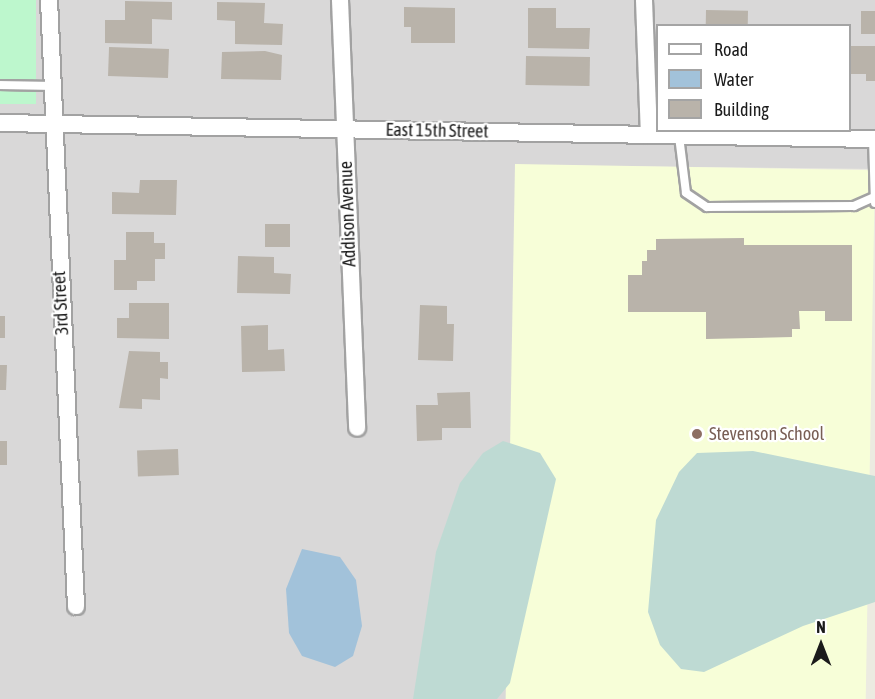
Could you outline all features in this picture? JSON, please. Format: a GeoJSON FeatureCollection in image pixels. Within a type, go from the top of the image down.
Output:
{"type":"FeatureCollection","features":[{"type":"Feature","properties":{"kind":"street","name":"3rd Street"},"geometry":{"type":"LineString","coordinates":[[49,0],[52,124],[76,606]]}},
{"type":"Feature","properties":{"kind":"street","name":"Addison Avenue"},"geometry":{"type":"LineString","coordinates":[[340,0],[357,428]]}},
{"type":"Feature","properties":{"kind":"street"},"geometry":{"type":"LineString","coordinates":[[644,0],[649,135]]}},
{"type":"Feature","properties":{"kind":"street","name":"East 15th Street"},"geometry":{"type":"LineString","coordinates":[[0,123],[874,139]]}},
{"type":"Feature","properties":{"kind":"lane"},"geometry":{"type":"LineString","coordinates":[[0,85],[51,86]]}},
{"type":"Feature","properties":{"kind":"lane"},"geometry":{"type":"LineString","coordinates":[[678,136],[686,193],[707,207],[855,206],[873,201],[874,139]]}},
{"type":"Feature","properties":{"kind":"shaded area"},"geometry":{"type":"Polygon","coordinates":[[[0,0],[875,0],[875,169],[515,165],[522,699],[0,699],[0,0]]]}},
{"type":"Feature","properties":{"kind":"shaded area"},"geometry":{"type":"Polygon","coordinates":[[[0,0],[36,0],[36,104],[0,104],[0,0]]]}},
{"type":"Feature","properties":{"kind":"shaded area","name":"Stevenson School"},"geometry":{"type":"Polygon","coordinates":[[[515,164],[875,170],[866,699],[506,699],[515,164]]]}},
{"type":"Feature","properties":{"kind":"shaded area"},"geometry":{"type":"Polygon","coordinates":[[[503,441],[540,453],[556,479],[510,683],[497,699],[413,699],[436,552],[460,483],[483,453],[503,441]]]}},
{"type":"Feature","properties":{"kind":"shaded area"},"geometry":{"type":"Polygon","coordinates":[[[753,451],[875,476],[875,602],[803,626],[704,672],[681,669],[660,645],[648,612],[656,520],[679,472],[697,453],[753,451]]]}},
{"type":"Feature","properties":{"kind":"water"},"geometry":{"type":"Polygon","coordinates":[[[302,549],[340,557],[356,580],[362,626],[353,656],[335,667],[302,656],[289,633],[286,589],[302,549]]]}},
{"type":"Feature","properties":{"kind":"building"},"geometry":{"type":"Polygon","coordinates":[[[125,1],[172,2],[172,20],[152,19],[152,44],[105,43],[105,20],[125,20],[125,1]]]}},
{"type":"Feature","properties":{"kind":"building"},"geometry":{"type":"Polygon","coordinates":[[[217,2],[265,3],[264,23],[283,24],[282,45],[235,44],[235,21],[217,20],[217,2]]]}},
{"type":"Feature","properties":{"kind":"building"},"geometry":{"type":"Polygon","coordinates":[[[404,7],[455,8],[455,43],[411,43],[411,27],[404,27],[404,7]]]}},
{"type":"Feature","properties":{"kind":"building"},"geometry":{"type":"Polygon","coordinates":[[[528,8],[556,8],[556,28],[590,28],[589,49],[528,48],[528,8]]]}},
{"type":"Feature","properties":{"kind":"building"},"geometry":{"type":"Polygon","coordinates":[[[706,10],[748,11],[748,24],[706,24],[706,10]]]}},
{"type":"Feature","properties":{"kind":"building"},"geometry":{"type":"Polygon","coordinates":[[[861,11],[875,11],[875,34],[861,34],[861,11]]]}},
{"type":"Feature","properties":{"kind":"building"},"geometry":{"type":"Polygon","coordinates":[[[851,46],[875,46],[875,81],[866,81],[866,74],[851,74],[851,46]]]}},
{"type":"Feature","properties":{"kind":"building"},"geometry":{"type":"Polygon","coordinates":[[[109,47],[169,49],[168,78],[108,76],[109,47]]]}},
{"type":"Feature","properties":{"kind":"building"},"geometry":{"type":"Polygon","coordinates":[[[265,51],[282,55],[281,80],[221,79],[222,52],[265,51]]]}},
{"type":"Feature","properties":{"kind":"building"},"geometry":{"type":"Polygon","coordinates":[[[526,56],[590,57],[589,86],[525,85],[526,56]]]}},
{"type":"Feature","properties":{"kind":"building"},"geometry":{"type":"Polygon","coordinates":[[[140,180],[177,180],[176,215],[112,214],[112,192],[139,193],[140,180]]]}},
{"type":"Feature","properties":{"kind":"building"},"geometry":{"type":"Polygon","coordinates":[[[265,224],[290,224],[290,247],[265,247],[265,224]]]}},
{"type":"Feature","properties":{"kind":"building"},"geometry":{"type":"Polygon","coordinates":[[[126,232],[154,232],[154,243],[165,243],[165,259],[155,259],[155,281],[137,281],[137,290],[114,290],[114,260],[126,260],[126,232]]]}},
{"type":"Feature","properties":{"kind":"building"},"geometry":{"type":"Polygon","coordinates":[[[744,238],[744,245],[852,245],[852,321],[825,321],[825,311],[799,311],[800,329],[792,329],[792,337],[706,339],[706,312],[628,312],[628,275],[642,275],[642,261],[647,261],[647,250],[656,250],[656,239],[744,238]]]}},
{"type":"Feature","properties":{"kind":"building"},"geometry":{"type":"Polygon","coordinates":[[[238,256],[274,257],[274,273],[291,274],[290,294],[237,293],[238,256]]]}},
{"type":"Feature","properties":{"kind":"building"},"geometry":{"type":"Polygon","coordinates":[[[129,303],[169,303],[169,339],[117,338],[117,318],[129,318],[129,303]]]}},
{"type":"Feature","properties":{"kind":"building"},"geometry":{"type":"Polygon","coordinates":[[[420,305],[447,306],[447,324],[454,324],[453,361],[418,360],[420,305]]]}},
{"type":"Feature","properties":{"kind":"building"},"geometry":{"type":"Polygon","coordinates":[[[0,316],[5,316],[5,338],[0,338],[0,316]]]}},
{"type":"Feature","properties":{"kind":"building"},"geometry":{"type":"Polygon","coordinates":[[[268,325],[268,350],[284,349],[285,371],[242,372],[241,326],[268,325]]]}},
{"type":"Feature","properties":{"kind":"building"},"geometry":{"type":"Polygon","coordinates":[[[129,351],[160,352],[160,362],[168,362],[168,379],[160,378],[160,400],[142,399],[142,409],[119,408],[129,351]]]}},
{"type":"Feature","properties":{"kind":"building"},"geometry":{"type":"Polygon","coordinates":[[[0,365],[7,365],[6,390],[0,390],[0,365]]]}},
{"type":"Feature","properties":{"kind":"building"},"geometry":{"type":"Polygon","coordinates":[[[470,392],[471,428],[442,428],[442,440],[417,441],[416,405],[438,405],[437,393],[470,392]]]}},
{"type":"Feature","properties":{"kind":"building"},"geometry":{"type":"Polygon","coordinates":[[[0,441],[7,441],[7,465],[0,465],[0,441]]]}},
{"type":"Feature","properties":{"kind":"building"},"geometry":{"type":"Polygon","coordinates":[[[178,449],[179,475],[138,476],[137,450],[178,449]]]}},
{"type":"Feature","properties":{"kind":"place","name":"Stevenson School"},"geometry":{"type":"Point","coordinates":[697,434]}}]}
